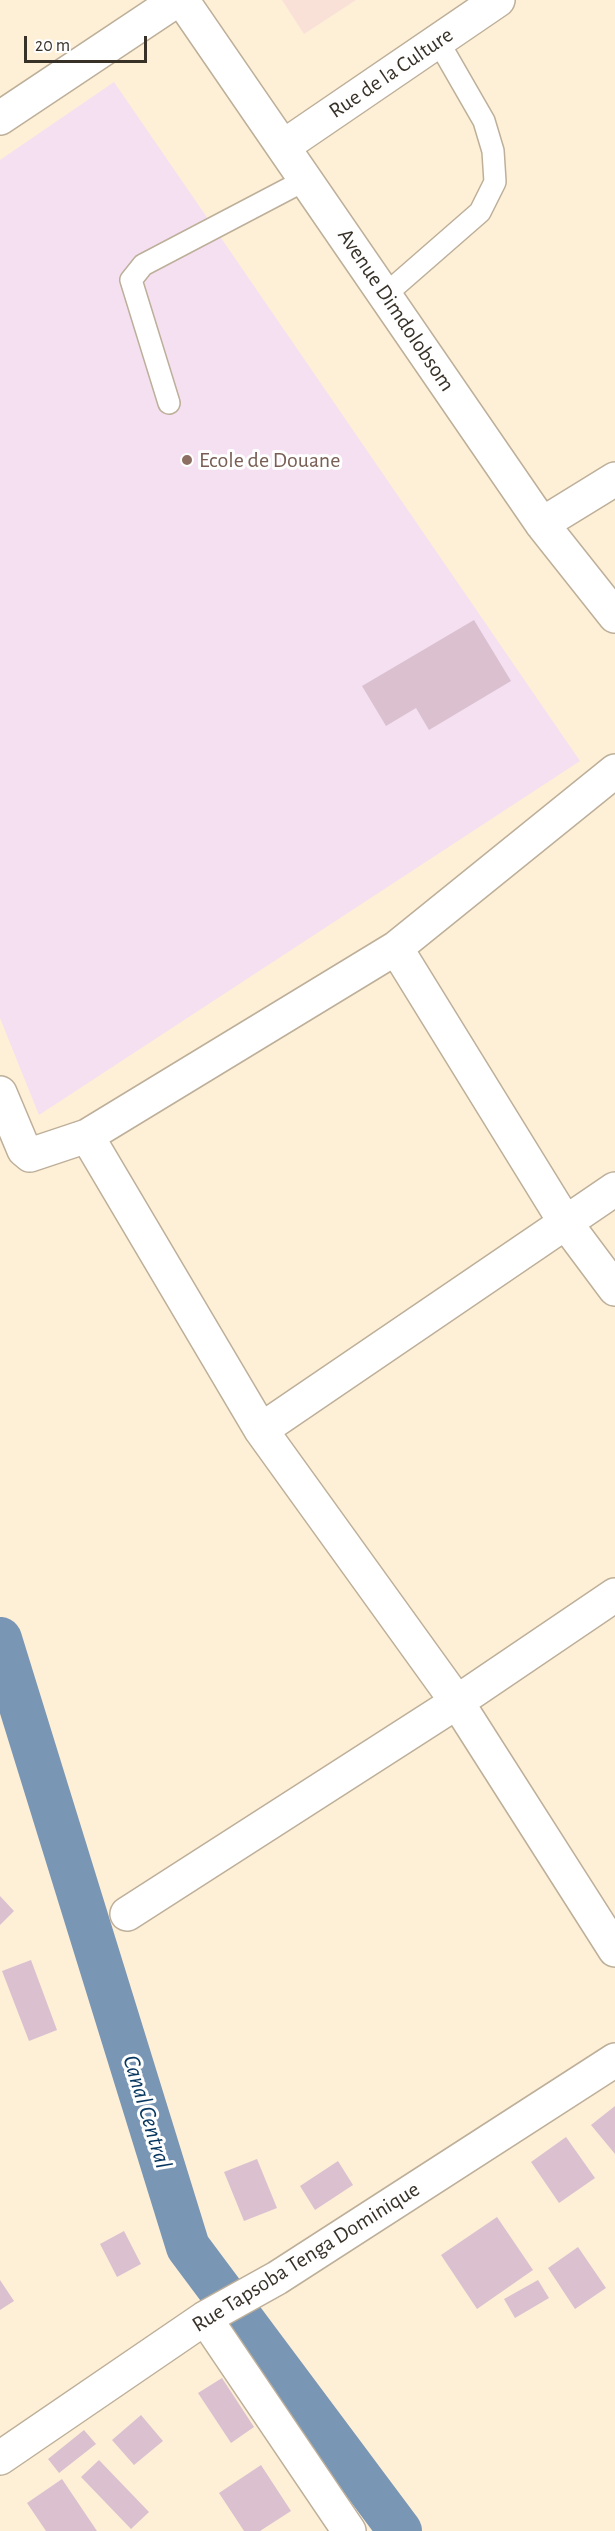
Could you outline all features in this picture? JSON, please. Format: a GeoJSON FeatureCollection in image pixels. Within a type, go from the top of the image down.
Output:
{"type":"FeatureCollection","features":[{"type":"Feature","properties":{"kind":"street"},"geometry":{"type":"LineString","coordinates":[[0,118],[177,0]]}},
{"type":"Feature","properties":{"kind":"street","name":"Avenue Dimdolobsom"},"geometry":{"type":"LineString","coordinates":[[182,0],[542,524],[615,616]]}},
{"type":"Feature","properties":{"kind":"street","name":"Rue de la Culture"},"geometry":{"type":"LineString","coordinates":[[284,146],[498,0]]}},
{"type":"Feature","properties":{"kind":"street"},"geometry":{"type":"LineString","coordinates":[[542,524],[615,479]]}},
{"type":"Feature","properties":{"kind":"street"},"geometry":{"type":"LineString","coordinates":[[0,1093],[24,1150],[30,1155],[87,1136],[396,948],[615,771]]}},
{"type":"Feature","properties":{"kind":"street"},"geometry":{"type":"LineString","coordinates":[[396,948],[566,1222],[615,1289]]}},
{"type":"Feature","properties":{"kind":"street"},"geometry":{"type":"LineString","coordinates":[[87,1136],[261,1430],[457,1702],[615,1950]]}},
{"type":"Feature","properties":{"kind":"street"},"geometry":{"type":"LineString","coordinates":[[261,1430],[615,1189]]}},
{"type":"Feature","properties":{"kind":"street"},"geometry":{"type":"LineString","coordinates":[[128,1914],[457,1702],[615,1595]]}},
{"type":"Feature","properties":{"kind":"street","name":"Rue Tapsoba Tenga Dominique"},"geometry":{"type":"LineString","coordinates":[[0,2458],[205,2318],[277,2278],[615,2060]]}},
{"type":"Feature","properties":{"kind":"street"},"geometry":{"type":"LineString","coordinates":[[205,2318],[349,2531]]}},
{"type":"Feature","properties":{"kind":"lane"},"geometry":{"type":"LineString","coordinates":[[386,294],[480,212],[495,182],[493,151],[484,121],[438,41]]}},
{"type":"Feature","properties":{"kind":"lane"},"geometry":{"type":"LineString","coordinates":[[169,403],[131,280],[143,265],[306,179]]}},
{"type":"Feature","properties":{"kind":"shaded area"},"geometry":{"type":"Polygon","coordinates":[[[282,0],[356,0],[304,34],[282,0]]]}},
{"type":"Feature","properties":{"kind":"shaded area","name":"Ecole de Douane"},"geometry":{"type":"Polygon","coordinates":[[[114,82],[580,761],[39,1115],[0,1018],[0,160],[114,82]]]}},
{"type":"Feature","properties":{"kind":"building"},"geometry":{"type":"Polygon","coordinates":[[[474,620],[511,681],[429,730],[416,708],[386,726],[362,686],[474,620]]]}},
{"type":"Feature","properties":{"kind":"building"},"geometry":{"type":"Polygon","coordinates":[[[0,1896],[14,1911],[0,1925],[0,1896]]]}},
{"type":"Feature","properties":{"kind":"building"},"geometry":{"type":"Polygon","coordinates":[[[31,1960],[57,2030],[29,2041],[2,1971],[31,1960]]]}},
{"type":"Feature","properties":{"kind":"building"},"geometry":{"type":"Polygon","coordinates":[[[615,2106],[615,2154],[591,2125],[615,2106]]]}},
{"type":"Feature","properties":{"kind":"building"},"geometry":{"type":"Polygon","coordinates":[[[566,2137],[595,2178],[559,2203],[531,2162],[566,2137]]]}},
{"type":"Feature","properties":{"kind":"building"},"geometry":{"type":"Polygon","coordinates":[[[257,2159],[277,2208],[244,2221],[224,2172],[257,2159]]]}},
{"type":"Feature","properties":{"kind":"building"},"geometry":{"type":"Polygon","coordinates":[[[338,2161],[353,2185],[315,2210],[300,2186],[338,2161]]]}},
{"type":"Feature","properties":{"kind":"building"},"geometry":{"type":"Polygon","coordinates":[[[497,2217],[533,2270],[477,2309],[441,2255],[497,2217]]]}},
{"type":"Feature","properties":{"kind":"building"},"geometry":{"type":"Polygon","coordinates":[[[124,2231],[141,2264],[117,2277],[100,2244],[124,2231]]]}},
{"type":"Feature","properties":{"kind":"building"},"geometry":{"type":"Polygon","coordinates":[[[578,2247],[606,2288],[575,2309],[548,2268],[578,2247]]]}},
{"type":"Feature","properties":{"kind":"building"},"geometry":{"type":"Polygon","coordinates":[[[0,2280],[14,2301],[0,2310],[0,2280]]]}},
{"type":"Feature","properties":{"kind":"building"},"geometry":{"type":"Polygon","coordinates":[[[538,2280],[549,2298],[515,2318],[504,2299],[538,2280]]]}},
{"type":"Feature","properties":{"kind":"building"},"geometry":{"type":"Polygon","coordinates":[[[222,2378],[254,2427],[231,2443],[198,2393],[222,2378]]]}},
{"type":"Feature","properties":{"kind":"building"},"geometry":{"type":"Polygon","coordinates":[[[141,2415],[163,2441],[134,2465],[112,2440],[141,2415]]]}},
{"type":"Feature","properties":{"kind":"building"},"geometry":{"type":"Polygon","coordinates":[[[84,2430],[96,2444],[59,2473],[48,2459],[84,2430]]]}},
{"type":"Feature","properties":{"kind":"building"},"geometry":{"type":"Polygon","coordinates":[[[99,2460],[149,2512],[131,2529],[81,2477],[99,2460]]]}},
{"type":"Feature","properties":{"kind":"building"},"geometry":{"type":"Polygon","coordinates":[[[261,2465],[291,2511],[260,2531],[244,2531],[219,2493],[261,2465]]]}},
{"type":"Feature","properties":{"kind":"building"},"geometry":{"type":"Polygon","coordinates":[[[62,2479],[97,2531],[46,2531],[27,2503],[62,2479]]]}},
{"type":"Feature","properties":{"kind":"waterway","name":"Canal Central"},"geometry":{"type":"LineString","coordinates":[[0,1639],[188,2247],[400,2531]]}},
{"type":"Feature","properties":{"kind":"place","name":"Ecole de Douane"},"geometry":{"type":"Point","coordinates":[187,460]}}]}
